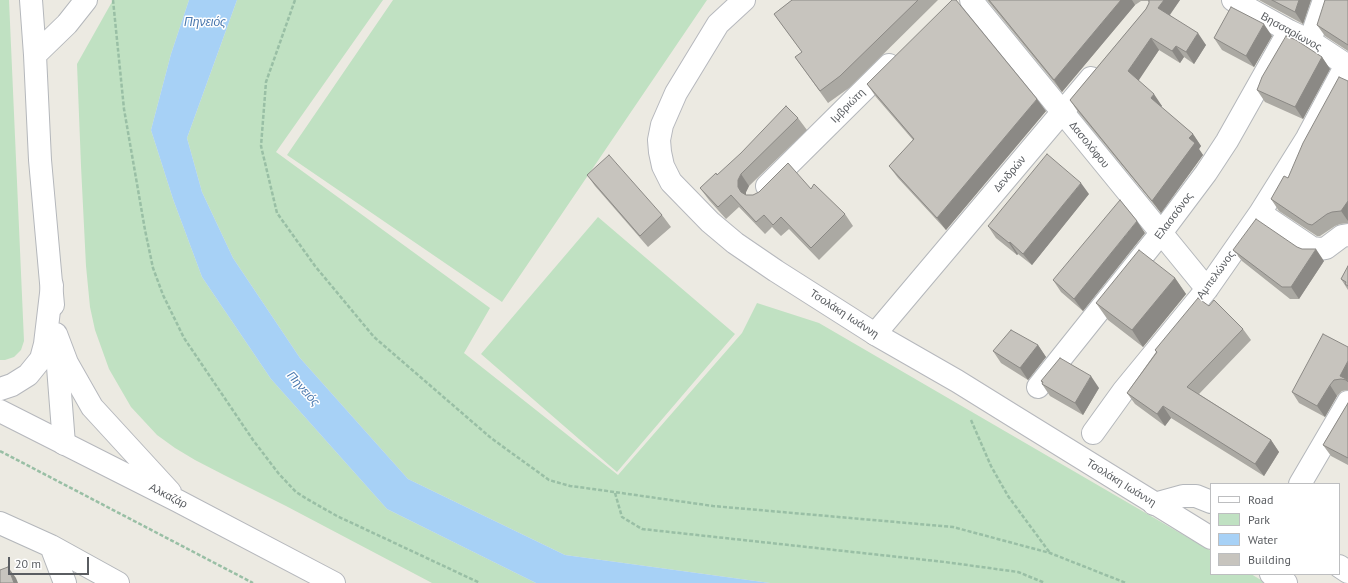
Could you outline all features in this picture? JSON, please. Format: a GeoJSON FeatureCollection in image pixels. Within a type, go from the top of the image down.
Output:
{"type":"FeatureCollection","features":[{"type":"Feature","properties":{"kind":"street"},"geometry":{"type":"LineString","coordinates":[[31,0],[40,160],[52,285],[64,444]]}},
{"type":"Feature","properties":{"kind":"street"},"geometry":{"type":"LineString","coordinates":[[35,55],[67,24],[86,0]]}},
{"type":"Feature","properties":{"kind":"street","name":"Τσολάκη Ιωάννη"},"geometry":{"type":"LineString","coordinates":[[744,0],[718,24],[676,93],[662,125],[659,140],[660,152],[663,166],[671,182],[710,222],[735,243],[875,334],[957,381],[1210,537]]}},
{"type":"Feature","properties":{"kind":"street","name":"Δασολόφου"},"geometry":{"type":"LineString","coordinates":[[971,0],[1207,288]]}},
{"type":"Feature","properties":{"kind":"street","name":"Βησσαρίωνος"},"geometry":{"type":"LineString","coordinates":[[1233,0],[1288,31],[1310,41],[1347,65]]}},
{"type":"Feature","properties":{"kind":"street"},"geometry":{"type":"LineString","coordinates":[[1310,41],[1324,0]]}},
{"type":"Feature","properties":{"kind":"street","name":"Ελασσόνος"},"geometry":{"type":"LineString","coordinates":[[1038,387],[1161,233],[1206,173],[1227,141],[1288,31]]}},
{"type":"Feature","properties":{"kind":"street","name":"Ιμβριώτη"},"geometry":{"type":"LineString","coordinates":[[758,195],[905,50]]}},
{"type":"Feature","properties":{"kind":"street","name":"Αμπελώνος"},"geometry":{"type":"LineString","coordinates":[[1093,433],[1124,390],[1207,288],[1260,212],[1307,138],[1347,65]]}},
{"type":"Feature","properties":{"kind":"street","name":"Δενδρών"},"geometry":{"type":"LineString","coordinates":[[875,334],[1101,66]]}},
{"type":"Feature","properties":{"kind":"street"},"geometry":{"type":"LineString","coordinates":[[1260,212],[1312,248],[1326,248],[1342,236],[1348,235]]}},
{"type":"Feature","properties":{"kind":"street"},"geometry":{"type":"LineString","coordinates":[[0,389],[12,385],[28,375],[41,358],[45,344],[52,285]]}},
{"type":"Feature","properties":{"kind":"street"},"geometry":{"type":"LineString","coordinates":[[56,334],[67,363],[92,407],[178,501]]}},
{"type":"Feature","properties":{"kind":"street"},"geometry":{"type":"LineString","coordinates":[[1301,483],[1348,402]]}},
{"type":"Feature","properties":{"kind":"street","name":"Αλκαζάρ"},"geometry":{"type":"LineString","coordinates":[[0,411],[178,501],[334,583]]}},
{"type":"Feature","properties":{"kind":"street"},"geometry":{"type":"LineString","coordinates":[[1154,504],[1183,496],[1196,496],[1210,502]]}},
{"type":"Feature","properties":{"kind":"street"},"geometry":{"type":"LineString","coordinates":[[0,523],[51,546],[118,583]]}},
{"type":"Feature","properties":{"kind":"street"},"geometry":{"type":"LineString","coordinates":[[51,546],[65,583]]}},
{"type":"Feature","properties":{"kind":"street"},"geometry":{"type":"LineString","coordinates":[[1273,575],[1286,583]]}},
{"type":"Feature","properties":{"kind":"path"},"geometry":{"type":"LineString","coordinates":[[113,0],[124,109],[144,230],[153,268],[163,295],[184,338],[253,440],[279,474],[296,492],[337,516],[480,583]]}},
{"type":"Feature","properties":{"kind":"path"},"geometry":{"type":"LineString","coordinates":[[295,0],[266,82],[261,146],[277,213],[315,266],[374,337],[491,438],[550,480],[570,486],[713,506],[953,527],[1050,553],[1126,583]]}},
{"type":"Feature","properties":{"kind":"path"},"geometry":{"type":"LineString","coordinates":[[957,381],[974,427],[998,478],[1008,496],[1050,553]]}},
{"type":"Feature","properties":{"kind":"path"},"geometry":{"type":"LineString","coordinates":[[0,451],[254,583]]}},
{"type":"Feature","properties":{"kind":"path"},"geometry":{"type":"LineString","coordinates":[[615,493],[622,517],[642,529],[945,562],[1018,572],[1045,583]]}},
{"type":"Feature","properties":{"kind":"green space"},"geometry":{"type":"Polygon","coordinates":[[[0,0],[9,0],[24,341],[21,350],[14,357],[5,360],[0,360],[0,0]]]}},
{"type":"Feature","properties":{"kind":"green space"},"geometry":{"type":"Polygon","coordinates":[[[113,0],[189,0],[171,54],[151,130],[173,199],[202,277],[271,379],[387,509],[536,583],[432,583],[195,460],[157,435],[131,407],[109,369],[95,330],[90,307],[86,266],[81,166],[77,64],[113,0]]]}},
{"type":"Feature","properties":{"kind":"green space"},"geometry":{"type":"Polygon","coordinates":[[[237,0],[383,0],[276,152],[490,308],[464,353],[618,475],[742,333],[757,303],[819,323],[1210,550],[1210,575],[1253,575],[1266,583],[770,583],[565,555],[408,479],[300,358],[233,258],[202,192],[187,138],[237,0]]]}},
{"type":"Feature","properties":{"kind":"green space"},"geometry":{"type":"Polygon","coordinates":[[[393,0],[707,0],[502,302],[287,155],[393,0]]]}},
{"type":"Feature","properties":{"kind":"green space"},"geometry":{"type":"Polygon","coordinates":[[[598,217],[735,334],[617,472],[481,354],[598,217]]]}},
{"type":"Feature","properties":{"kind":"water","name":"Πηνειός"},"geometry":{"type":"Polygon","coordinates":[[[189,0],[237,0],[187,138],[202,192],[233,258],[300,358],[408,479],[565,555],[770,583],[536,583],[387,509],[271,379],[202,277],[173,199],[151,130],[171,54],[189,0]]]}},
{"type":"Feature","properties":{"kind":"building"},"geometry":{"type":"Polygon","coordinates":[[[792,0],[918,0],[840,76],[820,91],[795,57],[802,52],[774,14],[792,0]]]}},
{"type":"Feature","properties":{"kind":"building"},"geometry":{"type":"Polygon","coordinates":[[[952,0],[956,0],[1037,99],[937,218],[889,166],[914,139],[867,84],[952,0]]]}},
{"type":"Feature","properties":{"kind":"building"},"geometry":{"type":"Polygon","coordinates":[[[989,0],[1121,0],[1054,80],[989,0]]]}},
{"type":"Feature","properties":{"kind":"building"},"geometry":{"type":"Polygon","coordinates":[[[1149,0],[1164,0],[1158,8],[1198,33],[1186,52],[1176,46],[1172,51],[1151,38],[1128,71],[1154,94],[1151,98],[1193,134],[1189,138],[1195,143],[1152,201],[1070,100],[1146,9],[1149,0]]]}},
{"type":"Feature","properties":{"kind":"building"},"geometry":{"type":"Polygon","coordinates":[[[1272,0],[1299,0],[1295,12],[1272,0]]]}},
{"type":"Feature","properties":{"kind":"building"},"geometry":{"type":"Polygon","coordinates":[[[1325,0],[1348,0],[1348,45],[1317,25],[1325,0]]]}},
{"type":"Feature","properties":{"kind":"building"},"geometry":{"type":"Polygon","coordinates":[[[1231,7],[1264,24],[1246,56],[1214,38],[1231,7]]]}},
{"type":"Feature","properties":{"kind":"building"},"geometry":{"type":"Polygon","coordinates":[[[1286,36],[1296,40],[1322,57],[1295,107],[1257,90],[1262,77],[1286,36]]]}},
{"type":"Feature","properties":{"kind":"building"},"geometry":{"type":"Polygon","coordinates":[[[1339,77],[1348,81],[1348,201],[1341,211],[1327,214],[1312,225],[1308,224],[1271,199],[1284,176],[1288,178],[1303,143],[1339,77]]]}},
{"type":"Feature","properties":{"kind":"building"},"geometry":{"type":"Polygon","coordinates":[[[786,106],[798,118],[741,174],[738,180],[738,187],[741,192],[746,195],[753,195],[759,192],[788,163],[811,189],[814,184],[845,214],[811,248],[781,217],[773,225],[764,215],[756,222],[731,195],[718,207],[700,188],[741,153],[786,106]]]}},
{"type":"Feature","properties":{"kind":"building"},"geometry":{"type":"Polygon","coordinates":[[[1047,154],[1081,183],[1023,254],[1010,242],[1009,243],[988,226],[1047,154]]]}},
{"type":"Feature","properties":{"kind":"building"},"geometry":{"type":"Polygon","coordinates":[[[609,155],[662,215],[640,236],[587,175],[609,155]]]}},
{"type":"Feature","properties":{"kind":"building"},"geometry":{"type":"Polygon","coordinates":[[[1120,200],[1137,221],[1074,299],[1053,280],[1120,200]]]}},
{"type":"Feature","properties":{"kind":"building"},"geometry":{"type":"Polygon","coordinates":[[[1256,219],[1297,247],[1302,249],[1316,249],[1291,287],[1282,287],[1233,250],[1256,219]]]}},
{"type":"Feature","properties":{"kind":"building"},"geometry":{"type":"Polygon","coordinates":[[[1139,250],[1175,278],[1132,330],[1096,303],[1139,250]]]}},
{"type":"Feature","properties":{"kind":"building"},"geometry":{"type":"Polygon","coordinates":[[[1348,266],[1348,286],[1345,284],[1346,282],[1341,279],[1348,266]]]}},
{"type":"Feature","properties":{"kind":"building"},"geometry":{"type":"Polygon","coordinates":[[[1198,298],[1209,306],[1214,300],[1243,329],[1187,387],[1271,440],[1255,464],[1163,406],[1157,414],[1127,393],[1157,352],[1155,350],[1198,298]]]}},
{"type":"Feature","properties":{"kind":"building"},"geometry":{"type":"Polygon","coordinates":[[[1011,330],[1038,345],[1020,368],[993,351],[1011,330]]]}},
{"type":"Feature","properties":{"kind":"building"},"geometry":{"type":"Polygon","coordinates":[[[1323,334],[1348,347],[1348,361],[1340,376],[1348,380],[1348,382],[1347,380],[1341,379],[1334,380],[1317,406],[1292,392],[1323,334]]]}},
{"type":"Feature","properties":{"kind":"building"},"geometry":{"type":"Polygon","coordinates":[[[1060,358],[1091,376],[1075,403],[1042,384],[1043,382],[1041,381],[1060,358]]]}},
{"type":"Feature","properties":{"kind":"building"},"geometry":{"type":"Polygon","coordinates":[[[1348,403],[1348,458],[1323,445],[1348,403]]]}},
{"type":"Feature","properties":{"kind":"building"},"geometry":{"type":"Polygon","coordinates":[[[8,567],[14,583],[0,583],[0,570],[8,567]]]}}]}
